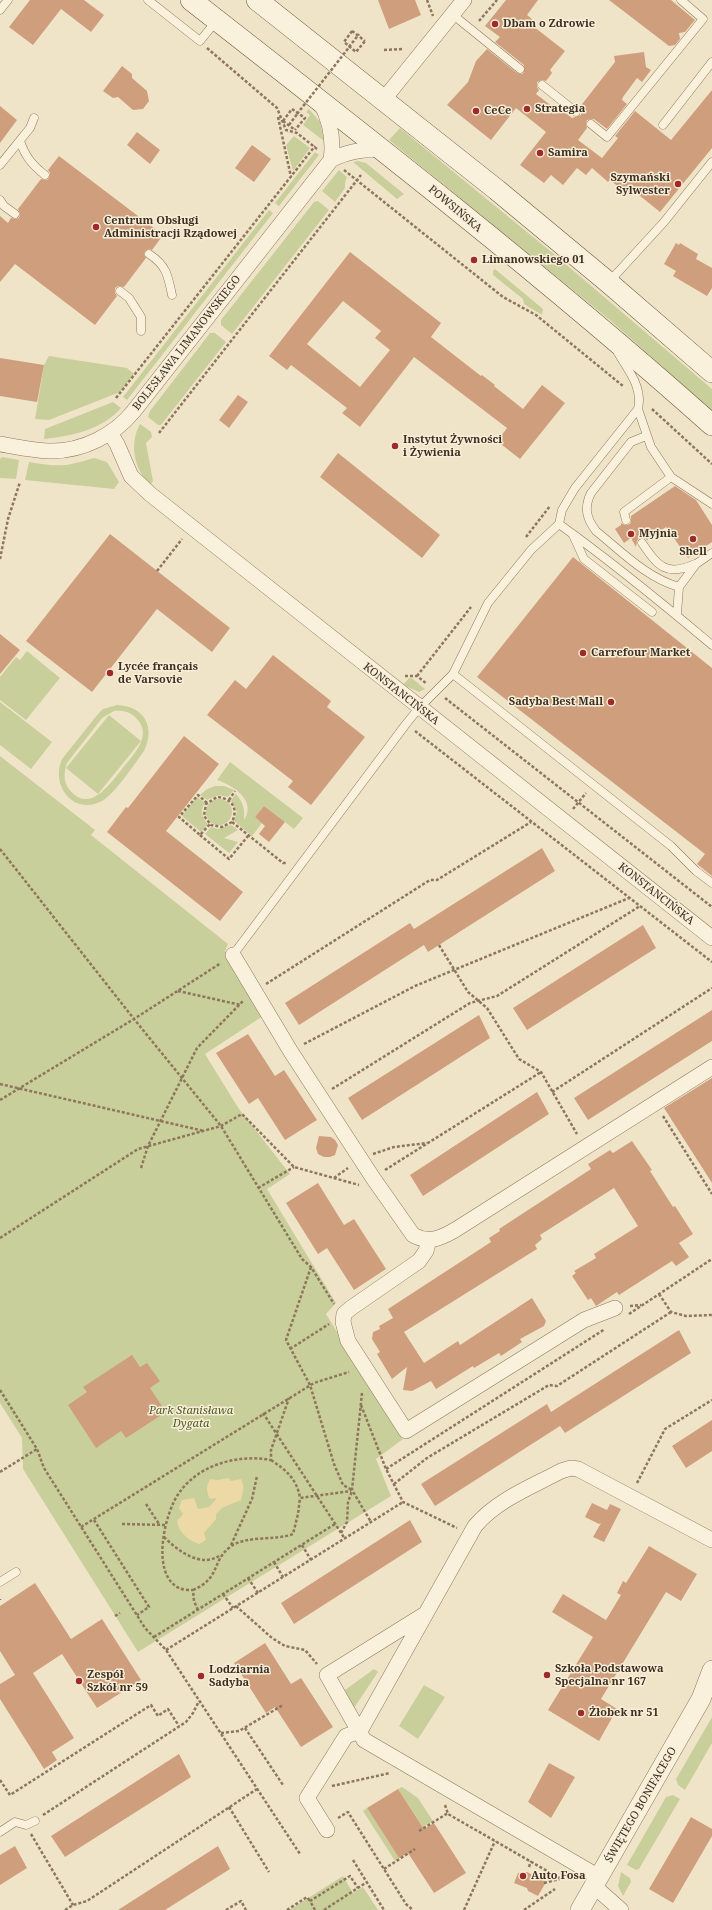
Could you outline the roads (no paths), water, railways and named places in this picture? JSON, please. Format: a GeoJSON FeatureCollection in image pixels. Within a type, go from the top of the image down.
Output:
{"type":"FeatureCollection","features":[{"type":"Feature","properties":{"kind":"main road","name":"POWSIŃSKA"},"geometry":{"type":"LineString","coordinates":[[191,0],[382,149],[606,334],[712,426]]}},
{"type":"Feature","properties":{"kind":"main road"},"geometry":{"type":"LineString","coordinates":[[257,0],[384,99],[609,283],[712,372]]}},
{"type":"Feature","properties":{"kind":"street"},"geometry":{"type":"LineString","coordinates":[[384,99],[464,0]]}},
{"type":"Feature","properties":{"kind":"street"},"geometry":{"type":"LineString","coordinates":[[320,100],[330,128],[332,147],[331,160]]}},
{"type":"Feature","properties":{"kind":"street","name":"BOLESŁAWA LIMANOWSKIEGO"},"geometry":{"type":"LineString","coordinates":[[0,444],[54,451],[83,445],[110,433],[134,412],[331,160],[356,150],[382,149]]}},
{"type":"Feature","properties":{"kind":"street","name":"KONSTANCIŃSKA"},"geometry":{"type":"LineString","coordinates":[[110,433],[136,482],[419,708],[712,938]]}},
{"type":"Feature","properties":{"kind":"street"},"geometry":{"type":"LineString","coordinates":[[234,955],[291,1052],[361,1160],[413,1235],[420,1239],[429,1240],[440,1238],[455,1230],[712,1067]]}},
{"type":"Feature","properties":{"kind":"street"},"geometry":{"type":"LineString","coordinates":[[429,1240],[426,1251],[419,1261],[344,1314],[343,1322],[346,1334],[406,1430],[584,1320],[620,1313]]}},
{"type":"Feature","properties":{"kind":"street"},"geometry":{"type":"LineString","coordinates":[[327,1830],[307,1798],[346,1736],[360,1730],[470,1534],[484,1515],[496,1505],[561,1471],[571,1468],[578,1468],[588,1472],[712,1540]]}},
{"type":"Feature","properties":{"kind":"street"},"geometry":{"type":"LineString","coordinates":[[426,1614],[328,1675],[360,1730],[364,1740],[373,1747],[597,1881],[621,1910]]}},
{"type":"Feature","properties":{"kind":"street","name":"ŚWIĘTEGO BONIFACEGO"},"geometry":{"type":"LineString","coordinates":[[580,1910],[707,1694],[712,1670]]}},
{"type":"Feature","properties":{"kind":"lane"},"geometry":{"type":"LineString","coordinates":[[0,10],[8,0]]}},
{"type":"Feature","properties":{"kind":"lane"},"geometry":{"type":"LineString","coordinates":[[148,0],[200,41],[217,20]]}},
{"type":"Feature","properties":{"kind":"lane"},"geometry":{"type":"LineString","coordinates":[[590,124],[607,137],[704,19],[681,0]]}},
{"type":"Feature","properties":{"kind":"lane"},"geometry":{"type":"LineString","coordinates":[[452,14],[520,69]]}},
{"type":"Feature","properties":{"kind":"lane"},"geometry":{"type":"LineString","coordinates":[[663,124],[712,62]]}},
{"type":"Feature","properties":{"kind":"lane"},"geometry":{"type":"LineString","coordinates":[[542,86],[576,112]]}},
{"type":"Feature","properties":{"kind":"lane"},"geometry":{"type":"LineString","coordinates":[[0,166],[30,128],[34,118]]}},
{"type":"Feature","properties":{"kind":"lane"},"geometry":{"type":"LineString","coordinates":[[20,141],[24,153],[32,165],[45,175]]}},
{"type":"Feature","properties":{"kind":"lane"},"geometry":{"type":"LineString","coordinates":[[609,283],[664,222],[712,162]]}},
{"type":"Feature","properties":{"kind":"lane"},"geometry":{"type":"LineString","coordinates":[[0,200],[4,206],[15,214]]}},
{"type":"Feature","properties":{"kind":"lane"},"geometry":{"type":"LineString","coordinates":[[149,254],[161,262],[169,278],[172,295]]}},
{"type":"Feature","properties":{"kind":"lane"},"geometry":{"type":"LineString","coordinates":[[120,291],[129,298],[141,317],[141,331]]}},
{"type":"Feature","properties":{"kind":"lane"},"geometry":{"type":"LineString","coordinates":[[234,955],[406,724],[419,708],[453,674],[488,603],[532,550],[559,524],[562,510],[575,488],[638,409],[640,394],[629,371],[606,334]]}},
{"type":"Feature","properties":{"kind":"lane"},"geometry":{"type":"LineString","coordinates":[[638,409],[651,448],[671,477],[712,504]]}},
{"type":"Feature","properties":{"kind":"lane"},"geometry":{"type":"LineString","coordinates":[[646,436],[631,442],[591,493],[586,502],[586,512],[591,525],[596,531],[636,564],[658,580],[679,587]]}},
{"type":"Feature","properties":{"kind":"lane"},"geometry":{"type":"LineString","coordinates":[[626,520],[624,512],[671,477]]}},
{"type":"Feature","properties":{"kind":"lane"},"geometry":{"type":"LineString","coordinates":[[559,524],[677,614],[712,645]]}},
{"type":"Feature","properties":{"kind":"lane"},"geometry":{"type":"LineString","coordinates":[[573,534],[584,559],[652,612]]}},
{"type":"Feature","properties":{"kind":"lane"},"geometry":{"type":"LineString","coordinates":[[642,543],[654,561],[662,567],[676,571],[696,564],[712,553]]}},
{"type":"Feature","properties":{"kind":"lane"},"geometry":{"type":"LineString","coordinates":[[677,614],[679,587],[696,564]]}},
{"type":"Feature","properties":{"kind":"lane"},"geometry":{"type":"LineString","coordinates":[[453,674],[671,846],[696,871],[712,883]]}},
{"type":"Feature","properties":{"kind":"lane"},"geometry":{"type":"LineString","coordinates":[[0,1582],[16,1572]]}},
{"type":"Feature","properties":{"kind":"lane"},"geometry":{"type":"LineString","coordinates":[[0,1832],[15,1822],[26,1825],[34,1821]]}},
{"type":"Feature","properties":{"kind":"place","name":"Dbam o Zdrowie"},"geometry":{"type":"Point","coordinates":[495,24]}},
{"type":"Feature","properties":{"kind":"place","name":"Strategia"},"geometry":{"type":"Point","coordinates":[527,109]}},
{"type":"Feature","properties":{"kind":"place","name":"CeCe"},"geometry":{"type":"Point","coordinates":[476,111]}},
{"type":"Feature","properties":{"kind":"place","name":"Samira"},"geometry":{"type":"Point","coordinates":[540,153]}},
{"type":"Feature","properties":{"kind":"place","name":"Szymański Sylwester"},"geometry":{"type":"Point","coordinates":[678,184]}},
{"type":"Feature","properties":{"kind":"place","name":"Centrum Obsługi Administracji Rządowej"},"geometry":{"type":"Point","coordinates":[96,227]}},
{"type":"Feature","properties":{"kind":"place","name":"Limanowskiego 01"},"geometry":{"type":"Point","coordinates":[474,260]}},
{"type":"Feature","properties":{"kind":"place","name":"Instytut Żywności i Żywienia"},"geometry":{"type":"Point","coordinates":[395,446]}},
{"type":"Feature","properties":{"kind":"place","name":"Myjnia"},"geometry":{"type":"Point","coordinates":[631,534]}},
{"type":"Feature","properties":{"kind":"place","name":"Shell"},"geometry":{"type":"Point","coordinates":[693,539]}},
{"type":"Feature","properties":{"kind":"place","name":"Carrefour Market"},"geometry":{"type":"Point","coordinates":[583,653]}},
{"type":"Feature","properties":{"kind":"place","name":"Lycée français de Varsovie"},"geometry":{"type":"Point","coordinates":[110,673]}},
{"type":"Feature","properties":{"kind":"place","name":"Sadyba Best Mall"},"geometry":{"type":"Point","coordinates":[611,702]}},
{"type":"Feature","properties":{"kind":"place","name":"Szkoła Podstawowa Specjalna nr 167"},"geometry":{"type":"Point","coordinates":[547,1675]}},
{"type":"Feature","properties":{"kind":"place","name":"Lodziarnia Sadyba"},"geometry":{"type":"Point","coordinates":[201,1676]}},
{"type":"Feature","properties":{"kind":"place","name":"Zespół Szkół nr 59"},"geometry":{"type":"Point","coordinates":[79,1681]}},
{"type":"Feature","properties":{"kind":"place","name":"Żłobek nr 51"},"geometry":{"type":"Point","coordinates":[581,1713]}},
{"type":"Feature","properties":{"kind":"place","name":"Auto Fosa"},"geometry":{"type":"Point","coordinates":[523,1876]}},
{"type":"Feature","properties":{"kind":"park label","name":"Park Stanisława Dygata"},"geometry":{"type":"Point","coordinates":[191,1417]}}]}
